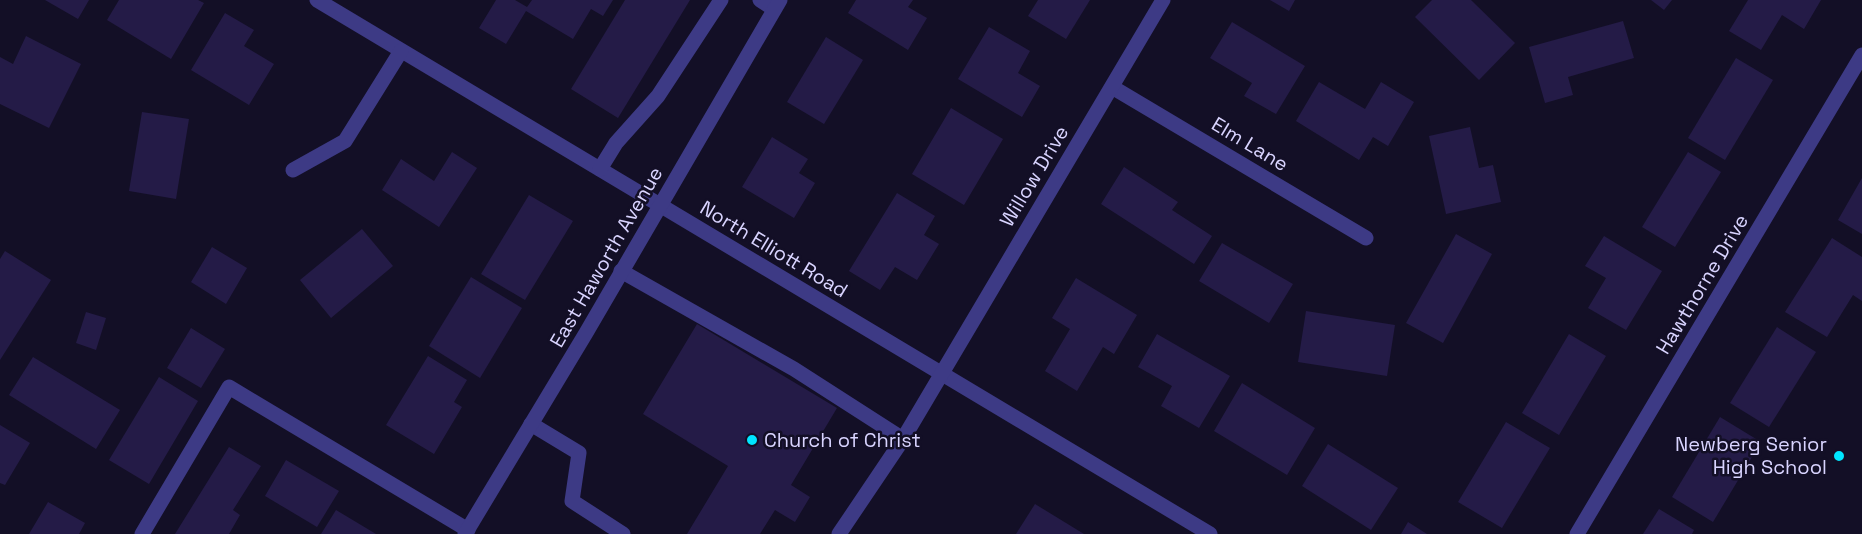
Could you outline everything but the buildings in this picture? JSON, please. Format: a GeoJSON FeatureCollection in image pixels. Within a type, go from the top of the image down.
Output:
{"type":"FeatureCollection","features":[{"type":"Feature","properties":{"kind":"street","name":"North Elliott Road"},"geometry":{"type":"LineString","coordinates":[[317,0],[1210,534]]}},
{"type":"Feature","properties":{"kind":"street"},"geometry":{"type":"LineString","coordinates":[[600,169],[616,143],[658,96],[721,0]]}},
{"type":"Feature","properties":{"kind":"street"},"geometry":{"type":"LineString","coordinates":[[760,0],[777,5]]}},
{"type":"Feature","properties":{"kind":"street","name":"Willow Drive"},"geometry":{"type":"LineString","coordinates":[[839,534],[903,439],[1163,0]]}},
{"type":"Feature","properties":{"kind":"street","name":"East Haworth Avenue"},"geometry":{"type":"LineString","coordinates":[[467,532],[777,5]]}},
{"type":"Feature","properties":{"kind":"street"},"geometry":{"type":"LineString","coordinates":[[293,170],[345,141],[400,51]]}},
{"type":"Feature","properties":{"kind":"street","name":"Hawthorne Drive"},"geometry":{"type":"LineString","coordinates":[[1577,534],[1862,55]]}},
{"type":"Feature","properties":{"kind":"street","name":"Elm Lane"},"geometry":{"type":"LineString","coordinates":[[1112,87],[1366,238]]}},
{"type":"Feature","properties":{"kind":"street"},"geometry":{"type":"LineString","coordinates":[[621,271],[794,369],[903,439]]}},
{"type":"Feature","properties":{"kind":"street"},"geometry":{"type":"LineString","coordinates":[[142,534],[229,387],[467,532]]}},
{"type":"Feature","properties":{"kind":"street"},"geometry":{"type":"LineString","coordinates":[[531,424],[579,453],[572,501],[623,534]]}},
{"type":"Feature","properties":{"kind":"place","name":"Church of Christ"},"geometry":{"type":"Point","coordinates":[752,440]}},
{"type":"Feature","properties":{"kind":"place","name":"Newberg Senior High School"},"geometry":{"type":"Point","coordinates":[1839,456]}}]}
